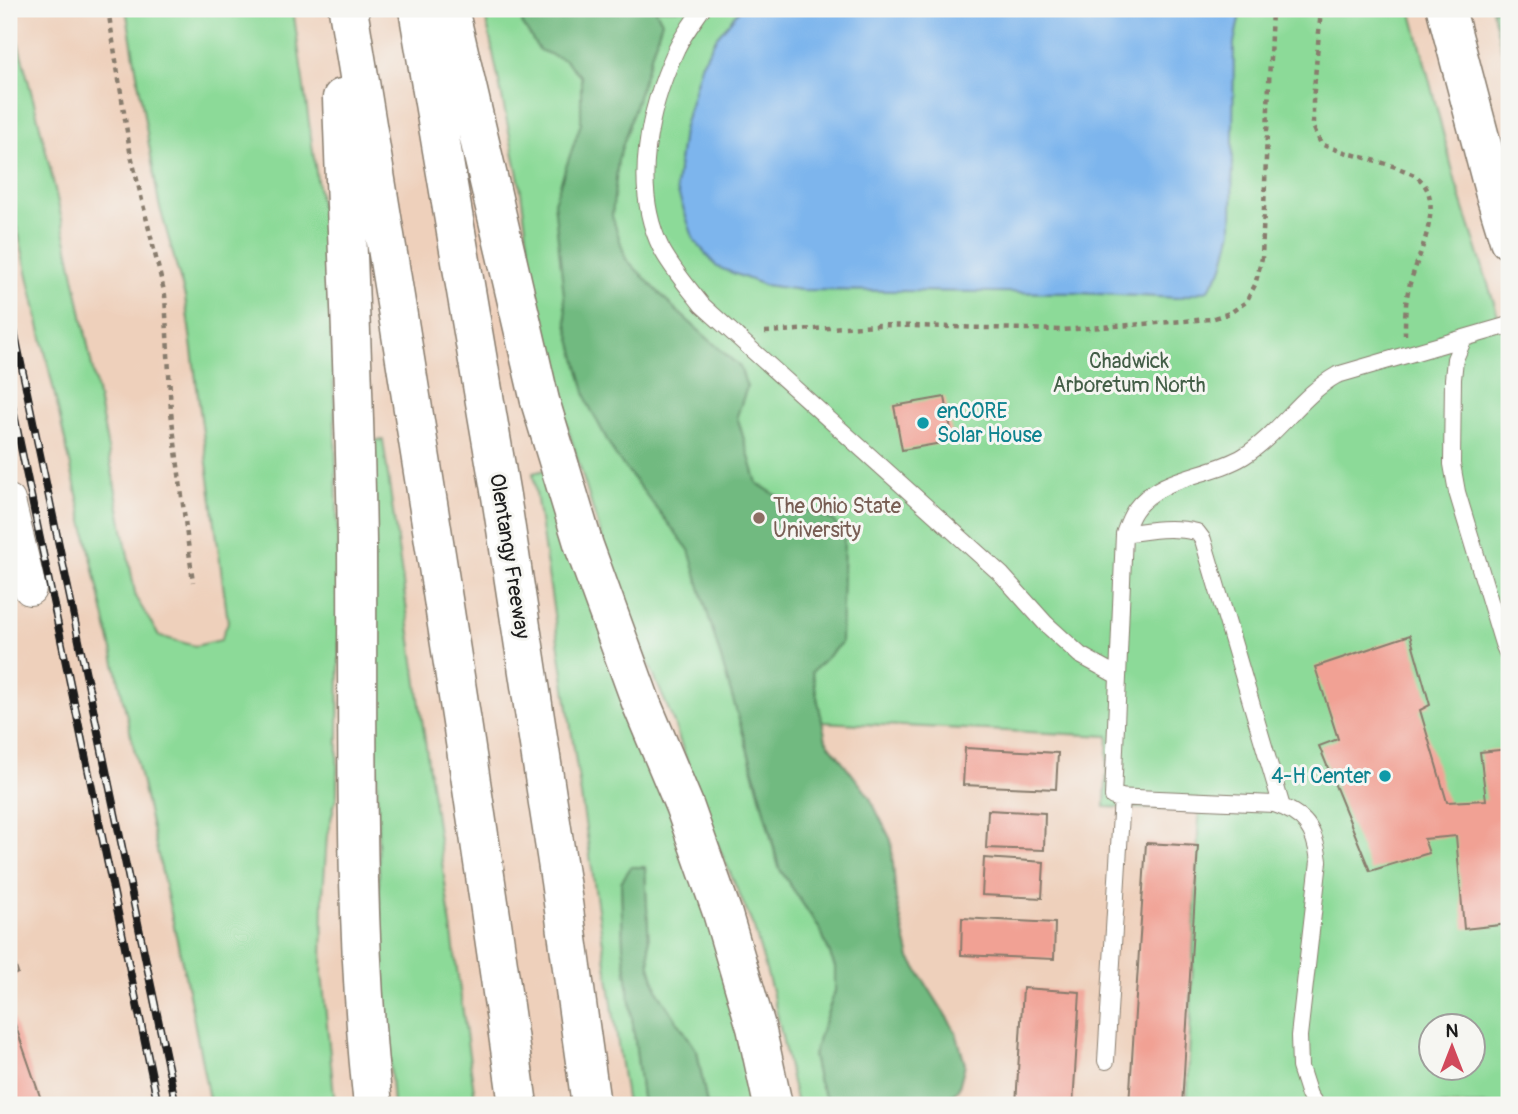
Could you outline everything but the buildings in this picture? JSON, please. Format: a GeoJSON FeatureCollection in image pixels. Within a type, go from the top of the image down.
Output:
{"type":"FeatureCollection","features":[{"type":"Feature","properties":{"kind":"main road"},"geometry":{"type":"LineString","coordinates":[[339,9],[356,406],[360,928],[373,1105]]}},
{"type":"Feature","properties":{"kind":"main road"},"geometry":{"type":"LineString","coordinates":[[348,9],[430,507],[518,1105]]}},
{"type":"Feature","properties":{"kind":"main road","name":"Olentangy Freeway"},"geometry":{"type":"LineString","coordinates":[[418,9],[501,496],[591,1105]]}},
{"type":"Feature","properties":{"kind":"main road"},"geometry":{"type":"LineString","coordinates":[[449,9],[540,401],[584,546],[642,705],[684,805],[722,912],[756,1027],[774,1105]]}},
{"type":"Feature","properties":{"kind":"main road"},"geometry":{"type":"LineString","coordinates":[[1446,9],[1509,240]]}},
{"type":"Feature","properties":{"kind":"street"},"geometry":{"type":"LineString","coordinates":[[9,501],[30,589]]}},
{"type":"Feature","properties":{"kind":"lane"},"geometry":{"type":"LineString","coordinates":[[702,9],[677,47],[664,78],[653,113],[647,153],[646,189],[652,223],[675,270],[702,305],[1002,575],[1046,624],[1080,655],[1118,676]]}},
{"type":"Feature","properties":{"kind":"lane"},"geometry":{"type":"LineString","coordinates":[[1316,1105],[1309,1095],[1300,1067],[1299,1036],[1319,861],[1317,844],[1306,823],[1294,811],[1274,804],[1113,797],[1124,534],[1133,511],[1149,495],[1167,485],[1242,457],[1258,446],[1321,384],[1337,375],[1509,325]]}},
{"type":"Feature","properties":{"kind":"lane"},"geometry":{"type":"LineString","coordinates":[[1464,338],[1455,359],[1453,379],[1452,464],[1457,492],[1509,657]]}},
{"type":"Feature","properties":{"kind":"lane"},"geometry":{"type":"LineString","coordinates":[[1124,534],[1161,528],[1182,529],[1197,532],[1203,540],[1282,807]]}},
{"type":"Feature","properties":{"kind":"lane"},"geometry":{"type":"LineString","coordinates":[[1106,1062],[1122,797]]}},
{"type":"Feature","properties":{"kind":"path"},"geometry":{"type":"LineString","coordinates":[[107,9],[130,151],[165,295],[171,412],[193,582]]}},
{"type":"Feature","properties":{"kind":"path"},"geometry":{"type":"LineString","coordinates":[[736,335],[878,324],[1018,330],[1102,329],[1212,320],[1230,313],[1246,302],[1255,285],[1262,258],[1272,9]]}},
{"type":"Feature","properties":{"kind":"path"},"geometry":{"type":"LineString","coordinates":[[1321,9],[1313,101],[1313,126],[1321,144],[1415,175],[1427,190],[1429,198],[1431,207],[1428,230],[1406,302],[1407,355]]}},
{"type":"Feature","properties":{"kind":"shaded area","name":"The Ohio State University"},"geometry":{"type":"Polygon","coordinates":[[[9,9],[1509,9],[1509,1105],[9,1105],[9,9]]]}},
{"type":"Feature","properties":{"kind":"green space"},"geometry":{"type":"Polygon","coordinates":[[[9,9],[65,234],[136,598],[159,636],[195,646],[221,640],[228,622],[185,297],[159,204],[126,9],[293,9],[322,215],[332,321],[340,608],[337,794],[327,836],[322,974],[335,1105],[210,1105],[188,989],[9,191],[9,9]]]}},
{"type":"Feature","properties":{"kind":"green space","name":"Chadwick Arboretum North"},"geometry":{"type":"Polygon","coordinates":[[[484,9],[1411,9],[1456,183],[1509,350],[1509,1105],[1187,1105],[1199,811],[1105,807],[1108,736],[739,718],[779,868],[821,931],[835,967],[835,991],[813,1055],[818,1080],[829,1105],[797,1105],[772,991],[754,928],[707,820],[671,715],[622,603],[554,384],[532,271],[520,185],[484,9]]]}},
{"type":"Feature","properties":{"kind":"green space"},"geometry":{"type":"Polygon","coordinates":[[[524,9],[655,9],[662,21],[618,160],[612,216],[626,259],[676,310],[740,367],[747,387],[737,416],[757,483],[790,504],[833,520],[844,539],[841,643],[812,672],[826,740],[869,796],[891,840],[896,899],[910,958],[956,1032],[965,1064],[959,1087],[945,1105],[829,1105],[818,1080],[813,1055],[835,991],[835,967],[821,931],[779,868],[761,795],[689,550],[615,455],[588,404],[567,324],[554,202],[581,123],[581,77],[565,60],[539,50],[522,23],[524,9]]]}},
{"type":"Feature","properties":{"kind":"green space"},"geometry":{"type":"Polygon","coordinates":[[[1492,9],[1509,9],[1509,81],[1492,9]]]}},
{"type":"Feature","properties":{"kind":"green space"},"geometry":{"type":"Polygon","coordinates":[[[383,440],[476,1105],[393,1105],[380,925],[369,441],[383,440]]]}},
{"type":"Feature","properties":{"kind":"green space"},"geometry":{"type":"Polygon","coordinates":[[[545,470],[710,916],[758,1105],[707,1105],[697,1051],[658,992],[650,966],[645,867],[632,867],[621,882],[623,946],[643,1105],[627,1105],[533,473],[545,470]]]}},
{"type":"Feature","properties":{"kind":"green space"},"geometry":{"type":"Polygon","coordinates":[[[631,867],[645,867],[650,967],[658,992],[697,1051],[707,1105],[643,1105],[623,946],[621,882],[631,867]]]}},
{"type":"Feature","properties":{"kind":"water"},"geometry":{"type":"Polygon","coordinates":[[[740,9],[1241,9],[1234,43],[1232,231],[1223,267],[1208,290],[1178,298],[1077,293],[800,290],[764,285],[717,267],[694,240],[676,187],[683,130],[701,65],[716,38],[740,9]]]}},
{"type":"Feature","properties":{"kind":"railway"},"geometry":{"type":"LineString","coordinates":[[9,306],[176,1105]]}},
{"type":"Feature","properties":{"kind":"railway"},"geometry":{"type":"LineString","coordinates":[[9,390],[158,1105]]}},
{"type":"Feature","properties":{"kind":"place","name":"enCORE Solar House"},"geometry":{"type":"Point","coordinates":[923,423]}},
{"type":"Feature","properties":{"kind":"place","name":"The Ohio State University"},"geometry":{"type":"Point","coordinates":[759,518]}},
{"type":"Feature","properties":{"kind":"place","name":"4-H Center"},"geometry":{"type":"Point","coordinates":[1385,776]}}]}
